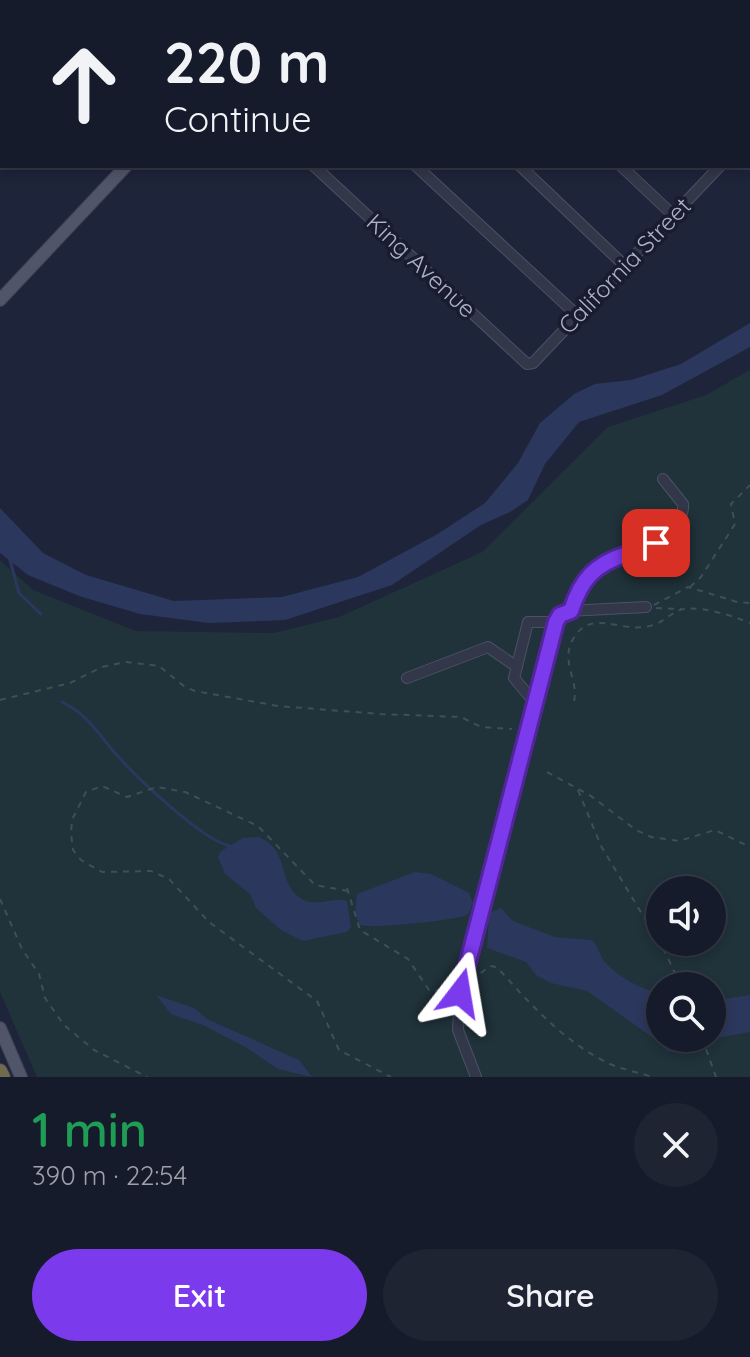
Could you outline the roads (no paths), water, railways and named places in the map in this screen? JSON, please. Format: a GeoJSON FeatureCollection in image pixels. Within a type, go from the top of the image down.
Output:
{"type":"FeatureCollection","features":[{"type":"Feature","properties":{"kind":"highway"},"geometry":{"type":"LineString","coordinates":[[0,1071],[3,1077]]}},
{"type":"Feature","properties":{"kind":"main road"},"geometry":{"type":"LineString","coordinates":[[0,300],[124,168]]}},
{"type":"Feature","properties":{"kind":"main road"},"geometry":{"type":"LineString","coordinates":[[0,1028],[21,1077]]}},
{"type":"Feature","properties":{"kind":"street","name":"King Avenue"},"geometry":{"type":"LineString","coordinates":[[316,168],[517,358],[529,363]]}},
{"type":"Feature","properties":{"kind":"street"},"geometry":{"type":"LineString","coordinates":[[418,168],[578,316]]}},
{"type":"Feature","properties":{"kind":"street"},"geometry":{"type":"LineString","coordinates":[[522,168],[625,266]]}},
{"type":"Feature","properties":{"kind":"street"},"geometry":{"type":"LineString","coordinates":[[623,168],[673,215]]}},
{"type":"Feature","properties":{"kind":"street","name":"California Street"},"geometry":{"type":"LineString","coordinates":[[529,363],[578,316],[718,168]]}},
{"type":"Feature","properties":{"kind":"street"},"geometry":{"type":"LineString","coordinates":[[571,611],[582,582],[596,567],[605,561],[649,549],[680,518],[683,504],[663,479]]}},
{"type":"Feature","properties":{"kind":"street"},"geometry":{"type":"LineString","coordinates":[[476,1077],[458,1030],[460,993],[556,622],[560,615],[571,611],[646,607]]}},
{"type":"Feature","properties":{"kind":"street"},"geometry":{"type":"LineString","coordinates":[[534,706],[514,678],[528,622],[556,622]]}},
{"type":"Feature","properties":{"kind":"street"},"geometry":{"type":"LineString","coordinates":[[407,678],[488,647],[517,667]]}},
{"type":"Feature","properties":{"kind":"water"},"geometry":{"type":"Polygon","coordinates":[[[750,323],[750,347],[662,395],[579,422],[545,464],[528,500],[510,512],[481,525],[392,585],[285,620],[209,623],[140,614],[79,596],[28,575],[0,553],[0,508],[43,553],[86,575],[174,601],[282,597],[358,577],[436,535],[485,503],[518,463],[540,423],[574,394],[595,384],[631,380],[681,364],[750,323]]]}},
{"type":"Feature","properties":{"kind":"water"},"geometry":{"type":"Polygon","coordinates":[[[259,837],[276,851],[295,894],[309,902],[347,901],[351,927],[347,932],[303,941],[281,930],[256,908],[250,894],[225,874],[218,857],[221,851],[243,838],[259,837]]]}},
{"type":"Feature","properties":{"kind":"water"},"geometry":{"type":"Polygon","coordinates":[[[415,872],[431,874],[469,893],[473,903],[468,914],[416,923],[360,925],[355,914],[357,894],[415,872]]]}},
{"type":"Feature","properties":{"kind":"water"},"geometry":{"type":"Polygon","coordinates":[[[501,908],[513,921],[555,937],[592,940],[601,957],[617,973],[646,988],[646,1033],[587,991],[551,983],[536,975],[526,962],[487,948],[489,913],[501,908]]]}},
{"type":"Feature","properties":{"kind":"water"},"geometry":{"type":"Polygon","coordinates":[[[156,995],[194,1008],[207,1019],[299,1060],[312,1077],[278,1069],[247,1048],[203,1025],[171,1014],[156,995]]]}},
{"type":"Feature","properties":{"kind":"water"},"geometry":{"type":"Polygon","coordinates":[[[750,995],[750,1032],[726,1036],[726,999],[750,995]]]}},
{"type":"Feature","properties":{"kind":"waterway"},"geometry":{"type":"LineString","coordinates":[[10,560],[19,593],[41,614]]}},
{"type":"Feature","properties":{"kind":"waterway"},"geometry":{"type":"LineString","coordinates":[[62,702],[85,718],[124,763],[170,806],[203,832],[230,846]]}}]}
